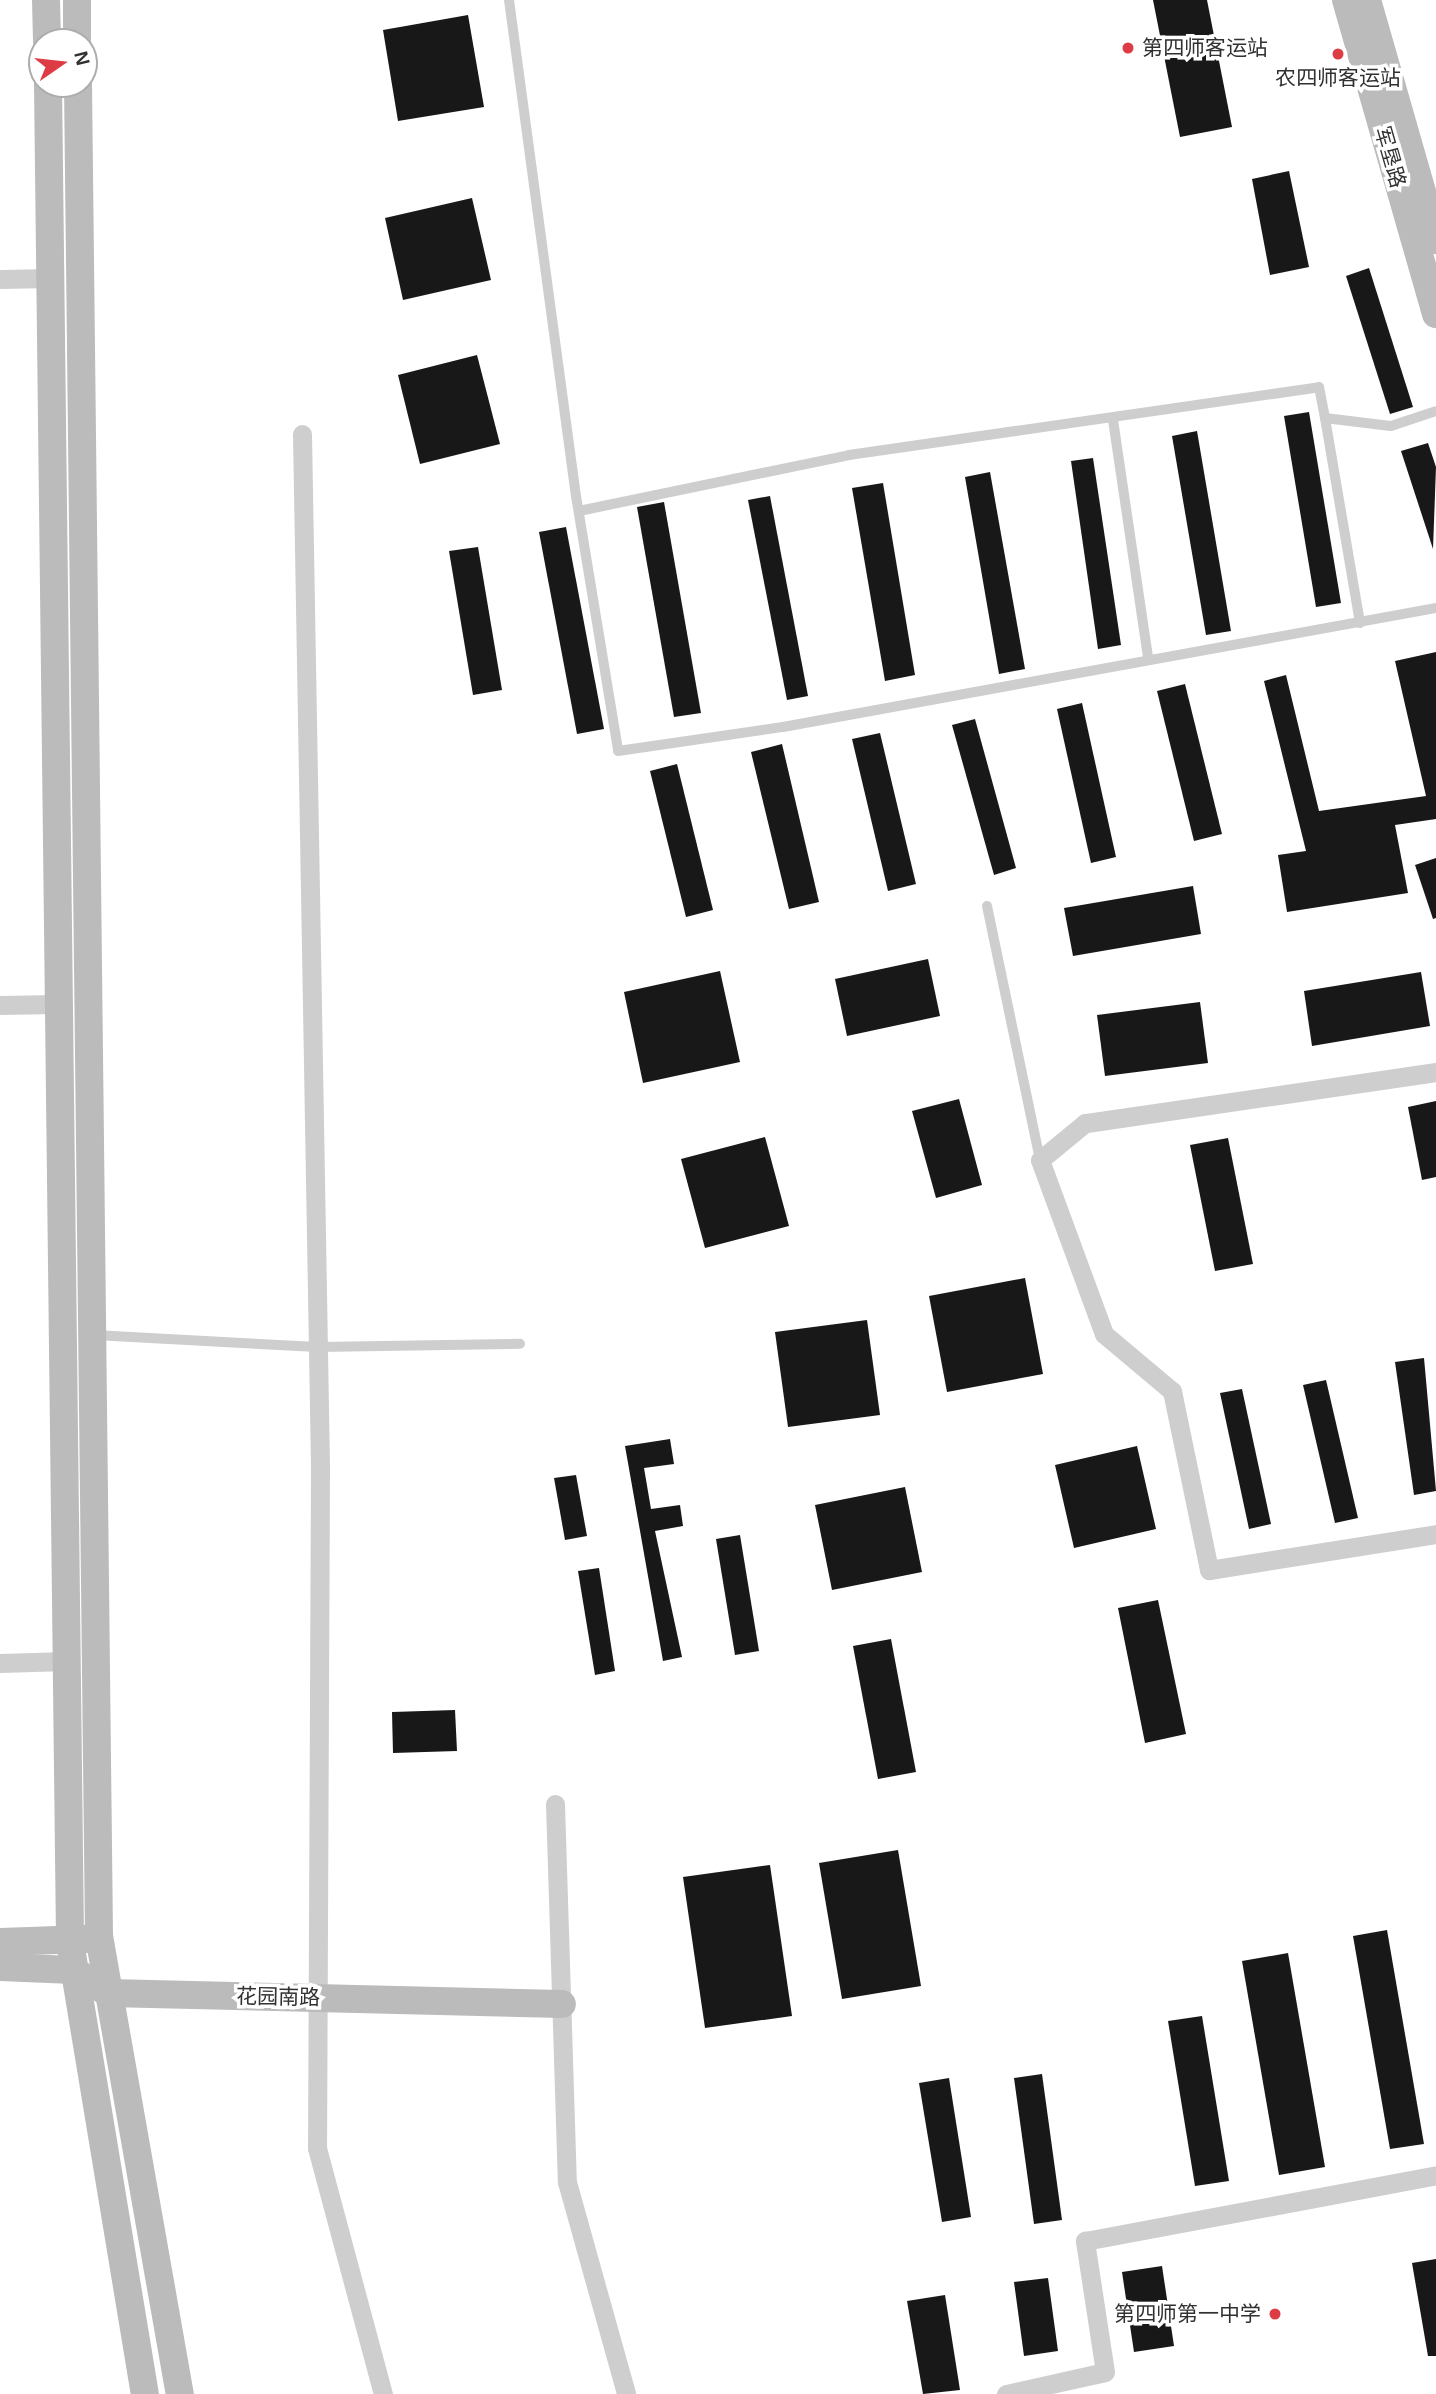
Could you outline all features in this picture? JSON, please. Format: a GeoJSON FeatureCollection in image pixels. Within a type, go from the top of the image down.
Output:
{"type":"FeatureCollection","features":[{"type":"Feature","properties":{"kind":"main road"},"geometry":{"type":"LineString","coordinates":[[46,0],[47,28]]}},
{"type":"Feature","properties":{"kind":"main road"},"geometry":{"type":"LineString","coordinates":[[77,0],[77,28]]}},
{"type":"Feature","properties":{"kind":"main road","name":"军垦路"},"geometry":{"type":"LineString","coordinates":[[1346,0],[1436,314]]}},
{"type":"Feature","properties":{"kind":"main road","name":"军垦路"},"geometry":{"type":"LineString","coordinates":[[1367,0],[1427,180],[1436,240]]}},
{"type":"Feature","properties":{"kind":"main road"},"geometry":{"type":"LineString","coordinates":[[48,98],[70,1942],[145,2394]]}},
{"type":"Feature","properties":{"kind":"main road"},"geometry":{"type":"LineString","coordinates":[[78,98],[99,1936],[180,2394]]}},
{"type":"Feature","properties":{"kind":"main road"},"geometry":{"type":"LineString","coordinates":[[0,1942],[70,1942],[99,1936]]}},
{"type":"Feature","properties":{"kind":"main road"},"geometry":{"type":"LineString","coordinates":[[0,1967],[74,1970],[108,1993]]}},
{"type":"Feature","properties":{"kind":"main road","name":"花园南路"},"geometry":{"type":"LineString","coordinates":[[108,1993],[562,2004]]}},
{"type":"Feature","properties":{"kind":"street"},"geometry":{"type":"LineString","coordinates":[[0,279],[51,278]]}},
{"type":"Feature","properties":{"kind":"street"},"geometry":{"type":"LineString","coordinates":[[302,434],[318,1347],[320,1998],[317,2148],[383,2394]]}},
{"type":"Feature","properties":{"kind":"street"},"geometry":{"type":"LineString","coordinates":[[0,1005],[57,1004]]}},
{"type":"Feature","properties":{"kind":"street"},"geometry":{"type":"LineString","coordinates":[[1436,1072],[1085,1123],[1040,1160],[1104,1334],[1172,1391],[1209,1570],[1436,1534]]}},
{"type":"Feature","properties":{"kind":"street"},"geometry":{"type":"LineString","coordinates":[[0,1663],[67,1661]]}},
{"type":"Feature","properties":{"kind":"street"},"geometry":{"type":"LineString","coordinates":[[555,1804],[567,2182],[626,2394]]}},
{"type":"Feature","properties":{"kind":"street"},"geometry":{"type":"LineString","coordinates":[[1006,2394],[1105,2372],[1085,2241],[1436,2175]]}},
{"type":"Feature","properties":{"kind":"lane"},"geometry":{"type":"LineString","coordinates":[[509,0],[579,512],[618,751],[783,727],[1148,657],[1436,608]]}},
{"type":"Feature","properties":{"kind":"lane"},"geometry":{"type":"LineString","coordinates":[[579,512],[849,455],[1113,420],[1319,387],[1360,623]]}},
{"type":"Feature","properties":{"kind":"lane"},"geometry":{"type":"LineString","coordinates":[[1325,418],[1391,426],[1436,411]]}},
{"type":"Feature","properties":{"kind":"lane"},"geometry":{"type":"LineString","coordinates":[[1113,420],[1148,657]]}},
{"type":"Feature","properties":{"kind":"lane"},"geometry":{"type":"LineString","coordinates":[[987,906],[1040,1160]]}},
{"type":"Feature","properties":{"kind":"lane"},"geometry":{"type":"LineString","coordinates":[[93,1335],[318,1347],[520,1345]]}},
{"type":"Feature","properties":{"kind":"building"},"geometry":{"type":"Polygon","coordinates":[[[1153,0],[1207,0],[1232,127],[1180,137],[1153,0]]]}},
{"type":"Feature","properties":{"kind":"building"},"geometry":{"type":"Polygon","coordinates":[[[468,15],[484,107],[398,121],[383,30],[468,15]]]}},
{"type":"Feature","properties":{"kind":"building"},"geometry":{"type":"Polygon","coordinates":[[[1289,171],[1309,267],[1270,275],[1252,179],[1289,171]]]}},
{"type":"Feature","properties":{"kind":"building"},"geometry":{"type":"Polygon","coordinates":[[[472,198],[491,280],[403,300],[385,218],[472,198]]]}},
{"type":"Feature","properties":{"kind":"building"},"geometry":{"type":"Polygon","coordinates":[[[1369,268],[1413,407],[1390,414],[1346,276],[1369,268]]]}},
{"type":"Feature","properties":{"kind":"building"},"geometry":{"type":"Polygon","coordinates":[[[477,355],[500,444],[420,464],[398,375],[477,355]]]}},
{"type":"Feature","properties":{"kind":"building"},"geometry":{"type":"Polygon","coordinates":[[[1309,412],[1341,603],[1316,607],[1284,416],[1309,412]]]}},
{"type":"Feature","properties":{"kind":"building"},"geometry":{"type":"Polygon","coordinates":[[[1197,431],[1231,631],[1206,635],[1172,436],[1197,431]]]}},
{"type":"Feature","properties":{"kind":"building"},"geometry":{"type":"Polygon","coordinates":[[[1428,443],[1436,467],[1433,549],[1401,451],[1428,443]]]}},
{"type":"Feature","properties":{"kind":"building"},"geometry":{"type":"Polygon","coordinates":[[[1093,458],[1121,645],[1098,649],[1071,461],[1093,458]]]}},
{"type":"Feature","properties":{"kind":"building"},"geometry":{"type":"Polygon","coordinates":[[[990,472],[1025,669],[999,674],[965,477],[990,472]]]}},
{"type":"Feature","properties":{"kind":"building"},"geometry":{"type":"Polygon","coordinates":[[[883,483],[915,675],[885,681],[852,488],[883,483]]]}},
{"type":"Feature","properties":{"kind":"building"},"geometry":{"type":"Polygon","coordinates":[[[770,496],[808,696],[787,700],[748,500],[770,496]]]}},
{"type":"Feature","properties":{"kind":"building"},"geometry":{"type":"Polygon","coordinates":[[[664,502],[701,713],[674,717],[637,507],[664,502]]]}},
{"type":"Feature","properties":{"kind":"building"},"geometry":{"type":"Polygon","coordinates":[[[566,527],[604,729],[577,734],[539,532],[566,527]]]}},
{"type":"Feature","properties":{"kind":"building"},"geometry":{"type":"Polygon","coordinates":[[[478,547],[502,690],[473,695],[449,551],[478,547]]]}},
{"type":"Feature","properties":{"kind":"building"},"geometry":{"type":"Polygon","coordinates":[[[1436,652],[1436,819],[1395,825],[1408,893],[1287,912],[1278,855],[1306,851],[1264,681],[1286,675],[1319,811],[1426,796],[1395,661],[1436,652]]]}},
{"type":"Feature","properties":{"kind":"building"},"geometry":{"type":"Polygon","coordinates":[[[1185,684],[1222,834],[1194,841],[1157,691],[1185,684]]]}},
{"type":"Feature","properties":{"kind":"building"},"geometry":{"type":"Polygon","coordinates":[[[1082,703],[1116,857],[1091,863],[1057,709],[1082,703]]]}},
{"type":"Feature","properties":{"kind":"building"},"geometry":{"type":"Polygon","coordinates":[[[975,719],[1016,868],[994,875],[952,725],[975,719]]]}},
{"type":"Feature","properties":{"kind":"building"},"geometry":{"type":"Polygon","coordinates":[[[880,733],[916,884],[888,891],[852,739],[880,733]]]}},
{"type":"Feature","properties":{"kind":"building"},"geometry":{"type":"Polygon","coordinates":[[[782,744],[819,902],[789,909],[751,752],[782,744]]]}},
{"type":"Feature","properties":{"kind":"building"},"geometry":{"type":"Polygon","coordinates":[[[677,764],[713,910],[686,917],[650,771],[677,764]]]}},
{"type":"Feature","properties":{"kind":"building"},"geometry":{"type":"Polygon","coordinates":[[[1436,858],[1436,918],[1433,919],[1415,865],[1436,858]]]}},
{"type":"Feature","properties":{"kind":"building"},"geometry":{"type":"Polygon","coordinates":[[[1193,886],[1201,934],[1073,956],[1064,908],[1193,886]]]}},
{"type":"Feature","properties":{"kind":"building"},"geometry":{"type":"Polygon","coordinates":[[[928,959],[940,1016],[847,1036],[835,979],[928,959]]]}},
{"type":"Feature","properties":{"kind":"building"},"geometry":{"type":"Polygon","coordinates":[[[720,971],[740,1062],[643,1083],[624,992],[720,971]]]}},
{"type":"Feature","properties":{"kind":"building"},"geometry":{"type":"Polygon","coordinates":[[[1421,972],[1430,1026],[1312,1046],[1304,991],[1421,972]]]}},
{"type":"Feature","properties":{"kind":"building"},"geometry":{"type":"Polygon","coordinates":[[[1200,1002],[1208,1063],[1105,1076],[1097,1015],[1200,1002]]]}},
{"type":"Feature","properties":{"kind":"building"},"geometry":{"type":"Polygon","coordinates":[[[959,1099],[982,1185],[936,1198],[912,1111],[959,1099]]]}},
{"type":"Feature","properties":{"kind":"building"},"geometry":{"type":"Polygon","coordinates":[[[1436,1101],[1436,1177],[1422,1180],[1408,1107],[1436,1101]]]}},
{"type":"Feature","properties":{"kind":"building"},"geometry":{"type":"Polygon","coordinates":[[[765,1137],[789,1226],[705,1248],[681,1159],[765,1137]]]}},
{"type":"Feature","properties":{"kind":"building"},"geometry":{"type":"Polygon","coordinates":[[[1228,1138],[1253,1264],[1215,1271],[1190,1145],[1228,1138]]]}},
{"type":"Feature","properties":{"kind":"building"},"geometry":{"type":"Polygon","coordinates":[[[1025,1278],[1043,1374],[947,1392],[929,1296],[1025,1278]]]}},
{"type":"Feature","properties":{"kind":"building"},"geometry":{"type":"Polygon","coordinates":[[[867,1320],[880,1415],[788,1427],[775,1332],[867,1320]]]}},
{"type":"Feature","properties":{"kind":"building"},"geometry":{"type":"Polygon","coordinates":[[[1424,1358],[1436,1491],[1414,1495],[1395,1362],[1424,1358]]]}},
{"type":"Feature","properties":{"kind":"building"},"geometry":{"type":"Polygon","coordinates":[[[1326,1380],[1358,1518],[1335,1523],[1303,1385],[1326,1380]]]}},
{"type":"Feature","properties":{"kind":"building"},"geometry":{"type":"Polygon","coordinates":[[[1242,1389],[1271,1524],[1249,1529],[1220,1393],[1242,1389]]]}},
{"type":"Feature","properties":{"kind":"building"},"geometry":{"type":"Polygon","coordinates":[[[670,1439],[674,1464],[644,1468],[651,1509],[680,1505],[683,1526],[655,1531],[682,1657],[663,1661],[625,1446],[670,1439]]]}},
{"type":"Feature","properties":{"kind":"building"},"geometry":{"type":"Polygon","coordinates":[[[1137,1446],[1156,1529],[1074,1548],[1055,1465],[1137,1446]]]}},
{"type":"Feature","properties":{"kind":"building"},"geometry":{"type":"Polygon","coordinates":[[[576,1475],[587,1536],[565,1540],[554,1478],[576,1475]]]}},
{"type":"Feature","properties":{"kind":"building"},"geometry":{"type":"Polygon","coordinates":[[[905,1487],[922,1572],[832,1590],[815,1505],[905,1487]]]}},
{"type":"Feature","properties":{"kind":"building"},"geometry":{"type":"Polygon","coordinates":[[[740,1535],[759,1651],[735,1655],[716,1539],[740,1535]]]}},
{"type":"Feature","properties":{"kind":"building"},"geometry":{"type":"Polygon","coordinates":[[[599,1568],[615,1671],[595,1675],[578,1571],[599,1568]]]}},
{"type":"Feature","properties":{"kind":"building"},"geometry":{"type":"Polygon","coordinates":[[[1158,1600],[1186,1734],[1145,1743],[1118,1608],[1158,1600]]]}},
{"type":"Feature","properties":{"kind":"building"},"geometry":{"type":"Polygon","coordinates":[[[891,1639],[916,1772],[878,1779],[853,1646],[891,1639]]]}},
{"type":"Feature","properties":{"kind":"building"},"geometry":{"type":"Polygon","coordinates":[[[455,1710],[457,1751],[393,1753],[392,1712],[455,1710]]]}},
{"type":"Feature","properties":{"kind":"building"},"geometry":{"type":"Polygon","coordinates":[[[898,1850],[921,1986],[842,1999],[819,1863],[898,1850]]]}},
{"type":"Feature","properties":{"kind":"building"},"geometry":{"type":"Polygon","coordinates":[[[770,1865],[792,2016],[705,2028],[683,1877],[770,1865]]]}},
{"type":"Feature","properties":{"kind":"building"},"geometry":{"type":"Polygon","coordinates":[[[1387,1930],[1424,2144],[1390,2149],[1353,1936],[1387,1930]]]}},
{"type":"Feature","properties":{"kind":"building"},"geometry":{"type":"Polygon","coordinates":[[[1288,1953],[1325,2167],[1279,2175],[1242,1961],[1288,1953]]]}},
{"type":"Feature","properties":{"kind":"building"},"geometry":{"type":"Polygon","coordinates":[[[1202,2016],[1229,2181],[1195,2186],[1168,2021],[1202,2016]]]}},
{"type":"Feature","properties":{"kind":"building"},"geometry":{"type":"Polygon","coordinates":[[[1042,2074],[1062,2220],[1034,2224],[1014,2078],[1042,2074]]]}},
{"type":"Feature","properties":{"kind":"building"},"geometry":{"type":"Polygon","coordinates":[[[949,2078],[971,2217],[942,2222],[919,2083],[949,2078]]]}},
{"type":"Feature","properties":{"kind":"building"},"geometry":{"type":"Polygon","coordinates":[[[1436,2259],[1436,2356],[1428,2356],[1412,2263],[1436,2259]]]}},
{"type":"Feature","properties":{"kind":"building"},"geometry":{"type":"Polygon","coordinates":[[[1162,2266],[1174,2346],[1134,2352],[1122,2272],[1162,2266]]]}},
{"type":"Feature","properties":{"kind":"building"},"geometry":{"type":"Polygon","coordinates":[[[1048,2278],[1058,2351],[1024,2356],[1014,2282],[1048,2278]]]}},
{"type":"Feature","properties":{"kind":"building"},"geometry":{"type":"Polygon","coordinates":[[[945,2295],[960,2390],[923,2394],[907,2301],[945,2295]]]}},
{"type":"Feature","properties":{"kind":"place","name":"第四师客运站"},"geometry":{"type":"Point","coordinates":[1128,48]}},
{"type":"Feature","properties":{"kind":"place","name":"农四师客运站"},"geometry":{"type":"Point","coordinates":[1338,54]}},
{"type":"Feature","properties":{"kind":"place","name":"第四师第一中学"},"geometry":{"type":"Point","coordinates":[1275,2314]}}]}
